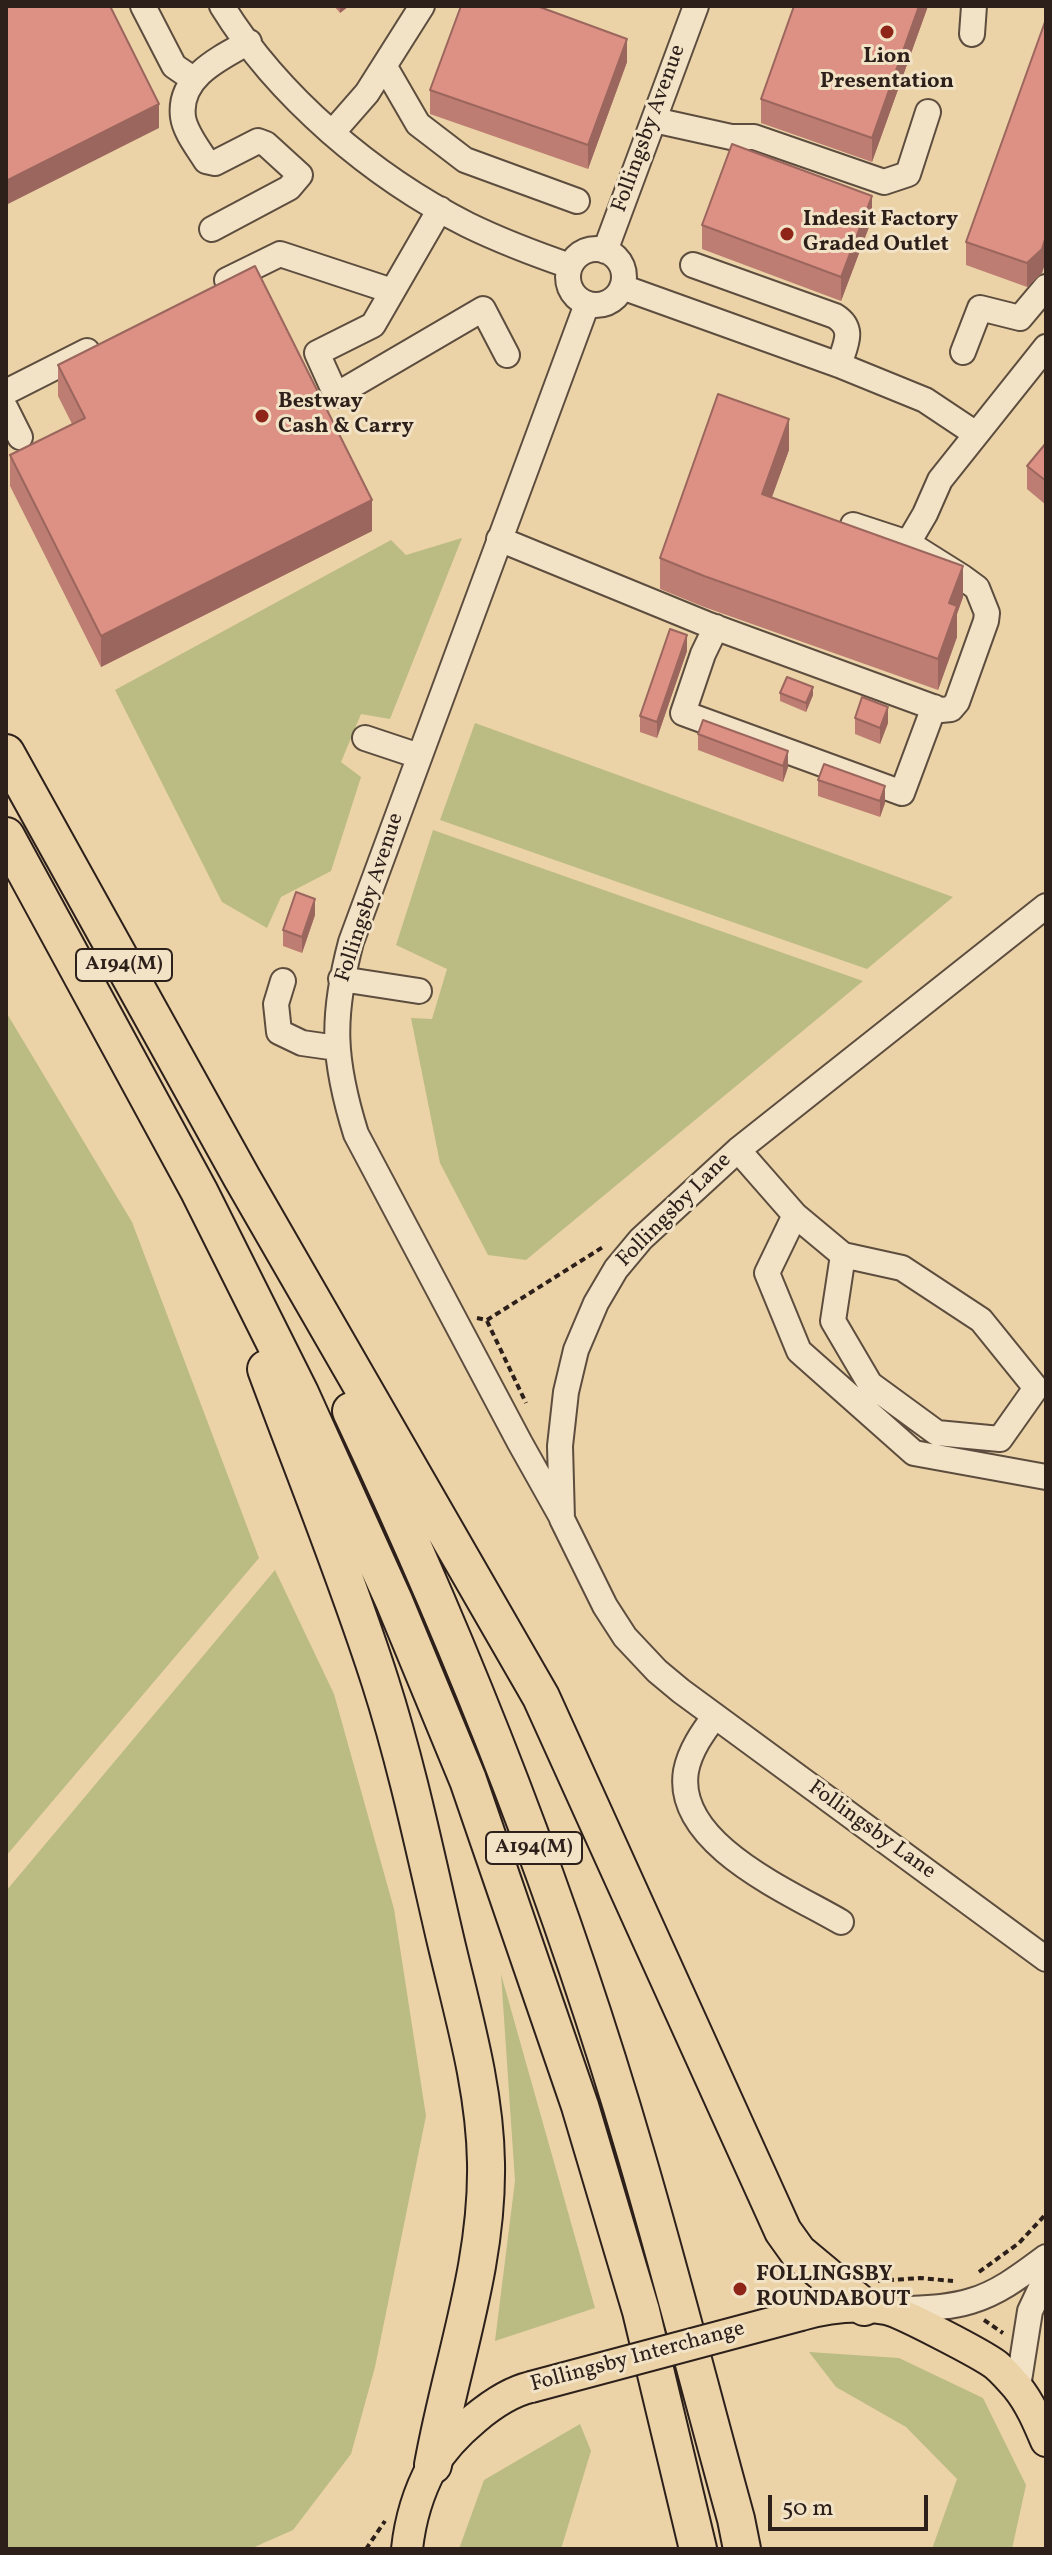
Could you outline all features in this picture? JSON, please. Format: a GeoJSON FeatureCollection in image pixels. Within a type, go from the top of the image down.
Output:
{"type":"FeatureCollection","features":[{"type":"Feature","properties":{"kind":"highway","name":"A194(M)"},"geometry":{"type":"LineString","coordinates":[[6,753],[242,1178],[541,1697],[783,2231],[798,2252],[865,2302]]}},
{"type":"Feature","properties":{"kind":"highway","name":"A194(M)"},"geometry":{"type":"LineString","coordinates":[[6,836],[199,1191],[300,1393],[394,1601],[468,1780],[589,2135],[641,2311],[698,2549]]}},
{"type":"Feature","properties":{"kind":"highway","name":"A194(M)"},"geometry":{"type":"LineString","coordinates":[[242,1178],[380,1471],[503,1761],[572,1953],[635,2150],[742,2549]]}},
{"type":"Feature","properties":{"kind":"highway","name":"A194(M)"},"geometry":{"type":"LineString","coordinates":[[199,1191],[380,1681],[409,1784],[479,2093],[486,2162],[484,2226],[473,2296],[442,2413],[433,2465]]}},
{"type":"Feature","properties":{"kind":"main road","name":"Follingsby Interchange"},"geometry":{"type":"LineString","coordinates":[[404,2545],[433,2465],[465,2428],[520,2389],[824,2309],[865,2302]]}},
{"type":"Feature","properties":{"kind":"main road"},"geometry":{"type":"LineString","coordinates":[[865,2302],[995,2364],[1018,2387],[1035,2414],[1046,2441]]}},
{"type":"Feature","properties":{"kind":"street"},"geometry":{"type":"LineString","coordinates":[[143,6],[174,66],[193,79]]}},
{"type":"Feature","properties":{"kind":"street"},"geometry":{"type":"LineString","coordinates":[[222,6],[266,65],[332,133],[377,168],[440,209],[512,245],[570,266]]}},
{"type":"Feature","properties":{"kind":"street"},"geometry":{"type":"LineString","coordinates":[[332,133],[367,93],[422,6]]}},
{"type":"Feature","properties":{"kind":"street","name":"Follingsby Avenue"},"geometry":{"type":"LineString","coordinates":[[605,251],[696,6]]}},
{"type":"Feature","properties":{"kind":"street"},"geometry":{"type":"LineString","coordinates":[[972,34],[974,6]]}},
{"type":"Feature","properties":{"kind":"street"},"geometry":{"type":"LineString","coordinates":[[212,229],[289,188],[300,175],[266,144],[258,141],[215,163],[206,161],[183,118],[183,102],[193,79],[212,63],[249,42]]}},
{"type":"Feature","properties":{"kind":"street"},"geometry":{"type":"LineString","coordinates":[[385,67],[418,124],[465,160],[577,201]]}},
{"type":"Feature","properties":{"kind":"street"},"geometry":{"type":"LineString","coordinates":[[654,120],[731,137],[754,137],[884,182],[908,174],[928,112]]}},
{"type":"Feature","properties":{"kind":"street"},"geometry":{"type":"LineString","coordinates":[[440,209],[373,325],[317,353],[336,395],[483,309],[507,355]]}},
{"type":"Feature","properties":{"kind":"street"},"geometry":{"type":"LineString","coordinates":[[594,249],[605,251],[621,264],[624,275],[622,287],[609,302],[587,304],[571,290],[568,280],[570,266],[583,253],[594,249]]}},
{"type":"Feature","properties":{"kind":"street"},"geometry":{"type":"LineString","coordinates":[[212,288],[280,254],[392,291]]}},
{"type":"Feature","properties":{"kind":"street"},"geometry":{"type":"LineString","coordinates":[[693,265],[845,322],[848,332],[839,365]]}},
{"type":"Feature","properties":{"kind":"street"},"geometry":{"type":"LineString","coordinates":[[622,287],[839,365],[925,400],[976,434]]}},
{"type":"Feature","properties":{"kind":"street"},"geometry":{"type":"LineString","coordinates":[[1020,318],[1046,287]]}},
{"type":"Feature","properties":{"kind":"street","name":"Follingsby Avenue"},"geometry":{"type":"LineString","coordinates":[[562,1519],[356,1134],[345,1097],[337,1048],[336,1015],[351,942],[587,304]]}},
{"type":"Feature","properties":{"kind":"street"},"geometry":{"type":"LineString","coordinates":[[908,543],[940,480],[1046,345],[1020,318],[980,308],[963,352]]}},
{"type":"Feature","properties":{"kind":"street"},"geometry":{"type":"LineString","coordinates":[[6,392],[102,344]]}},
{"type":"Feature","properties":{"kind":"street"},"geometry":{"type":"LineString","coordinates":[[6,409],[20,437]]}},
{"type":"Feature","properties":{"kind":"street"},"geometry":{"type":"LineString","coordinates":[[499,539],[716,627],[941,710],[951,709],[957,702],[986,621],[987,613],[977,588],[908,543],[853,525]]}},
{"type":"Feature","properties":{"kind":"street"},"geometry":{"type":"LineString","coordinates":[[716,627],[703,654],[683,713],[843,772],[902,793],[934,707]]}},
{"type":"Feature","properties":{"kind":"street"},"geometry":{"type":"LineString","coordinates":[[365,738],[419,756]]}},
{"type":"Feature","properties":{"kind":"street","name":"Follingsby Lane"},"geometry":{"type":"LineString","coordinates":[[1046,906],[738,1150],[641,1239],[616,1269],[596,1303],[576,1350],[566,1392],[561,1437],[562,1519],[605,1606],[625,1637],[657,1671],[715,1716],[1046,1959]]}},
{"type":"Feature","properties":{"kind":"street"},"geometry":{"type":"LineString","coordinates":[[341,979],[419,991]]}},
{"type":"Feature","properties":{"kind":"street"},"geometry":{"type":"LineString","coordinates":[[283,981],[276,1004],[279,1032],[302,1043],[337,1048]]}},
{"type":"Feature","properties":{"kind":"street"},"geometry":{"type":"LineString","coordinates":[[738,1150],[795,1215],[843,1255],[902,1268],[981,1320],[1036,1388],[1000,1439],[937,1433],[870,1384],[833,1321],[843,1255]]}},
{"type":"Feature","properties":{"kind":"street"},"geometry":{"type":"LineString","coordinates":[[795,1215],[767,1273],[799,1351],[914,1453],[1046,1477]]}},
{"type":"Feature","properties":{"kind":"street"},"geometry":{"type":"LineString","coordinates":[[715,1716],[691,1753],[686,1771],[685,1789],[692,1812],[718,1847],[738,1862],[841,1922]]}},
{"type":"Feature","properties":{"kind":"street"},"geometry":{"type":"LineString","coordinates":[[865,2302],[952,2305],[969,2292],[1007,2285],[1046,2257]]}},
{"type":"Feature","properties":{"kind":"street"},"geometry":{"type":"LineString","coordinates":[[1018,2387],[1030,2311],[1046,2277]]}},
{"type":"Feature","properties":{"kind":"path"},"geometry":{"type":"LineString","coordinates":[[528,1406],[487,1320],[613,1241]]}},
{"type":"Feature","properties":{"kind":"path"},"geometry":{"type":"LineString","coordinates":[[969,2292],[1046,2214]]}},
{"type":"Feature","properties":{"kind":"path"},"geometry":{"type":"LineString","coordinates":[[865,2302],[872,2282],[920,2278],[969,2292],[982,2318],[1011,2339],[1025,2341]]}},
{"type":"Feature","properties":{"kind":"green space"},"geometry":{"type":"Polygon","coordinates":[[[462,538],[390,719],[361,714],[341,762],[361,777],[331,871],[281,897],[267,928],[222,902],[115,690],[391,540],[406,555],[462,538]]]}},
{"type":"Feature","properties":{"kind":"green space"},"geometry":{"type":"Polygon","coordinates":[[[475,723],[953,897],[867,969],[440,820],[475,723]]]}},
{"type":"Feature","properties":{"kind":"green space"},"geometry":{"type":"Polygon","coordinates":[[[433,830],[863,981],[526,1260],[488,1255],[440,1163],[411,1018],[432,1019],[447,969],[396,945],[433,830]]]}},
{"type":"Feature","properties":{"kind":"green space"},"geometry":{"type":"Polygon","coordinates":[[[6,1012],[132,1222],[259,1558],[6,1856],[6,1012]]]}},
{"type":"Feature","properties":{"kind":"green space"},"geometry":{"type":"Polygon","coordinates":[[[275,1570],[334,1694],[394,1909],[426,2116],[375,2367],[351,2454],[293,2530],[250,2549],[6,2549],[6,1891],[275,1570]]]}},
{"type":"Feature","properties":{"kind":"green space"},"geometry":{"type":"Polygon","coordinates":[[[501,1974],[595,2308],[495,2341],[515,2181],[501,1974]]]}},
{"type":"Feature","properties":{"kind":"green space"},"geometry":{"type":"Polygon","coordinates":[[[809,2352],[899,2358],[983,2398],[1026,2485],[1012,2549],[932,2549],[957,2479],[906,2427],[836,2387],[809,2352]]]}},
{"type":"Feature","properties":{"kind":"green space"},"geometry":{"type":"Polygon","coordinates":[[[580,2424],[591,2451],[561,2549],[459,2549],[484,2480],[580,2424]]]}},
{"type":"Feature","properties":{"kind":"building"},"geometry":{"type":"Polygon","coordinates":[[[6,6],[110,6],[159,104],[6,181],[6,6]]]}},
{"type":"Feature","properties":{"kind":"building"},"geometry":{"type":"Polygon","coordinates":[[[461,6],[537,6],[627,39],[588,145],[430,90],[461,6]]]}},
{"type":"Feature","properties":{"kind":"building"},"geometry":{"type":"Polygon","coordinates":[[[794,6],[919,6],[872,138],[761,99],[794,6]]]}},
{"type":"Feature","properties":{"kind":"building"},"geometry":{"type":"Polygon","coordinates":[[[1046,19],[1046,236],[1042,249],[1027,263],[966,242],[1046,19]]]}},
{"type":"Feature","properties":{"kind":"building","name":"Indesit Factory Graded Outlet"},"geometry":{"type":"Polygon","coordinates":[[[732,144],[872,196],[841,277],[702,225],[732,144]]]}},
{"type":"Feature","properties":{"kind":"building"},"geometry":{"type":"Polygon","coordinates":[[[255,266],[372,500],[101,636],[10,455],[85,418],[58,365],[255,266]]]}},
{"type":"Feature","properties":{"kind":"building"},"geometry":{"type":"Polygon","coordinates":[[[718,394],[789,419],[762,494],[963,566],[949,603],[957,606],[938,659],[660,558],[718,394]]]}},
{"type":"Feature","properties":{"kind":"building"},"geometry":{"type":"Polygon","coordinates":[[[1046,443],[1046,481],[1027,466],[1046,443]]]}},
{"type":"Feature","properties":{"kind":"building"},"geometry":{"type":"Polygon","coordinates":[[[670,629],[687,635],[657,722],[640,716],[670,629]]]}},
{"type":"Feature","properties":{"kind":"building"},"geometry":{"type":"Polygon","coordinates":[[[787,677],[813,687],[806,703],[780,693],[787,677]]]}},
{"type":"Feature","properties":{"kind":"building"},"geometry":{"type":"Polygon","coordinates":[[[862,697],[888,707],[880,728],[855,718],[862,697]]]}},
{"type":"Feature","properties":{"kind":"building"},"geometry":{"type":"Polygon","coordinates":[[[703,720],[788,751],[783,766],[698,734],[703,720]]]}},
{"type":"Feature","properties":{"kind":"building"},"geometry":{"type":"Polygon","coordinates":[[[824,764],[885,786],[880,801],[818,780],[824,764]]]}},
{"type":"Feature","properties":{"kind":"building"},"geometry":{"type":"Polygon","coordinates":[[[296,892],[315,899],[302,937],[283,930],[296,892]]]}},
{"type":"Feature","properties":{"kind":"place","name":"Lion Presentation"},"geometry":{"type":"Point","coordinates":[887,32]}},
{"type":"Feature","properties":{"kind":"place","name":"Indesit Factory Graded Outlet"},"geometry":{"type":"Point","coordinates":[787,234]}},
{"type":"Feature","properties":{"kind":"place","name":"Bestway Cash & Carry"},"geometry":{"type":"Point","coordinates":[262,416]}},
{"type":"Feature","properties":{"kind":"place","name":"FOLLINGSBY ROUNDABOUT"},"geometry":{"type":"Point","coordinates":[740,2289]}}]}
